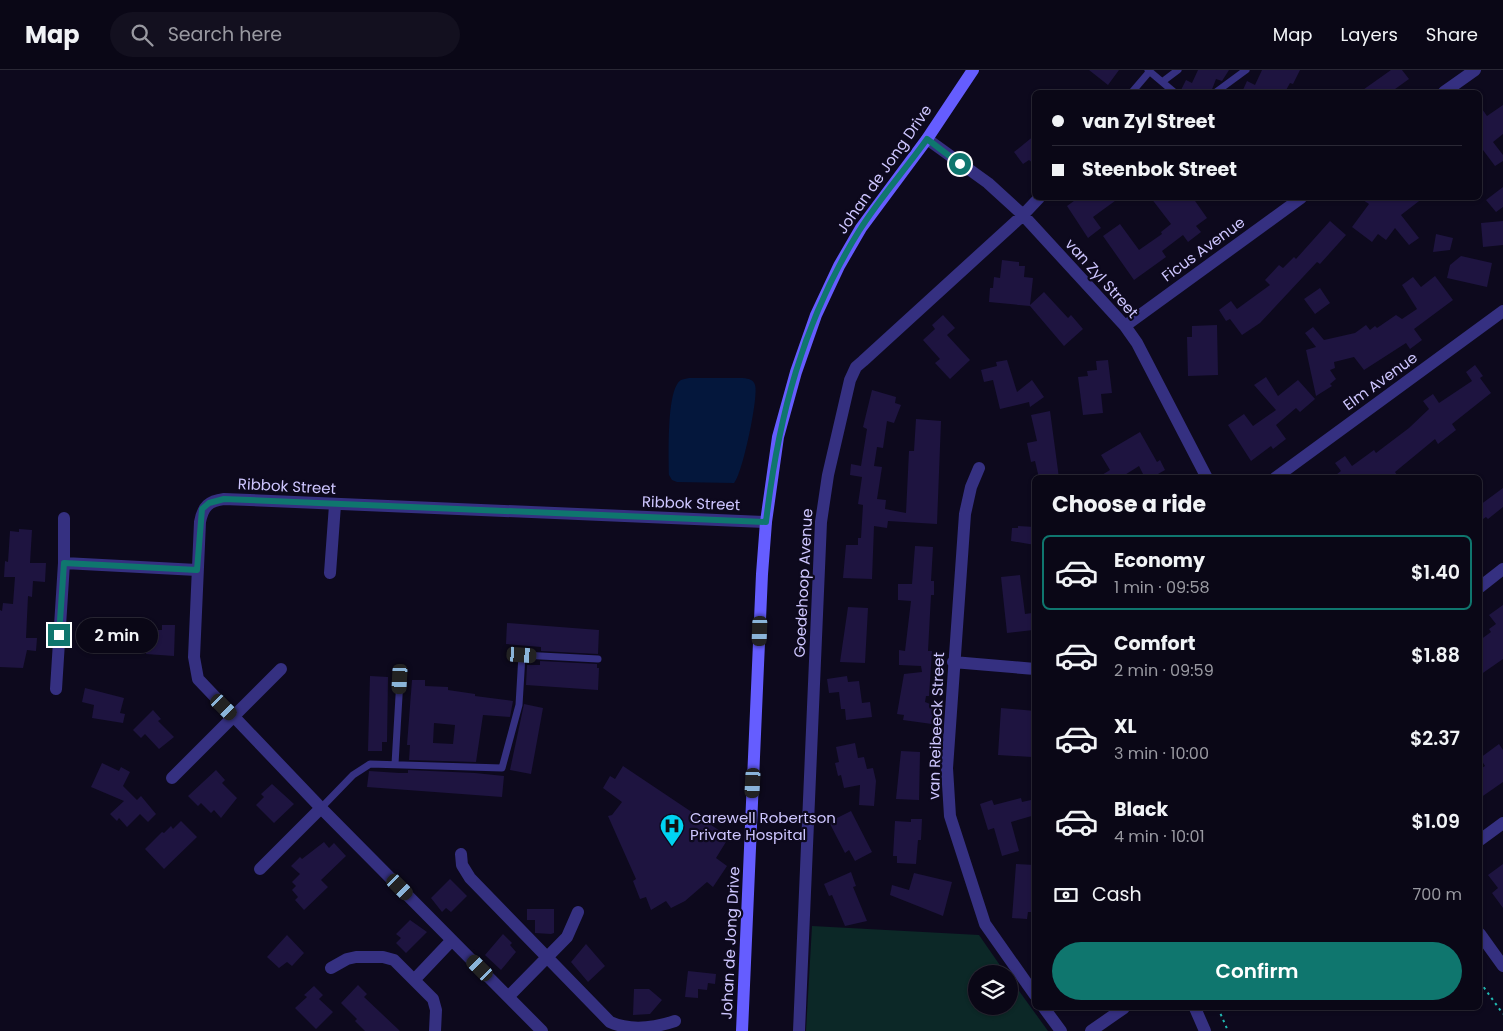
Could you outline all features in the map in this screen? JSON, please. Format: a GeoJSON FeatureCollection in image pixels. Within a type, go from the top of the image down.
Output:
{"type":"FeatureCollection","features":[{"type":"Feature","properties":{"kind":"street","name":"Johan de Jong Drive"},"geometry":{"type":"LineString","coordinates":[[742,1031],[766,522],[778,437],[796,372],[816,315],[839,266],[861,228],[927,139],[973,70]]}},
{"type":"Feature","properties":{"kind":"street"},"geometry":{"type":"LineString","coordinates":[[1447,90],[1475,70]]}},
{"type":"Feature","properties":{"kind":"street","name":"van Zyl Street"},"geometry":{"type":"LineString","coordinates":[[927,139],[988,183],[1023,215],[1125,326],[1137,343],[1205,475]]}},
{"type":"Feature","properties":{"kind":"street","name":"Goedehoop Avenue"},"geometry":{"type":"LineString","coordinates":[[799,1031],[821,522],[828,476],[850,380],[856,367],[1037,200]]}},
{"type":"Feature","properties":{"kind":"street","name":"Ficus Avenue"},"geometry":{"type":"LineString","coordinates":[[1125,326],[1298,200]]}},
{"type":"Feature","properties":{"kind":"street","name":"Elm Avenue"},"geometry":{"type":"LineString","coordinates":[[1279,475],[1503,311]]}},
{"type":"Feature","properties":{"kind":"street","name":"van Reibeeck Street"},"geometry":{"type":"LineString","coordinates":[[979,468],[971,487],[965,514],[953,662],[947,768],[950,816],[985,924],[1032,991]]}},
{"type":"Feature","properties":{"kind":"street","name":"Ribbok Street"},"geometry":{"type":"LineString","coordinates":[[542,1031],[203,686],[195,668],[197,570],[202,509],[209,503],[224,499],[766,522]]}},
{"type":"Feature","properties":{"kind":"street"},"geometry":{"type":"LineString","coordinates":[[330,573],[335,505]]}},
{"type":"Feature","properties":{"kind":"street"},"geometry":{"type":"LineString","coordinates":[[56,689],[64,563],[64,518]]}},
{"type":"Feature","properties":{"kind":"street"},"geometry":{"type":"LineString","coordinates":[[64,563],[197,570]]}},
{"type":"Feature","properties":{"kind":"street"},"geometry":{"type":"LineString","coordinates":[[1482,585],[1503,570]]}},
{"type":"Feature","properties":{"kind":"street"},"geometry":{"type":"LineString","coordinates":[[953,662],[1032,669]]}},
{"type":"Feature","properties":{"kind":"street"},"geometry":{"type":"LineString","coordinates":[[172,778],[281,669]]}},
{"type":"Feature","properties":{"kind":"street"},"geometry":{"type":"LineString","coordinates":[[260,869],[321,808]]}},
{"type":"Feature","properties":{"kind":"street"},"geometry":{"type":"LineString","coordinates":[[1482,839],[1503,823]]}},
{"type":"Feature","properties":{"kind":"street"},"geometry":{"type":"LineString","coordinates":[[461,854],[465,872],[470,878],[616,1026],[647,1030],[675,1020]]}},
{"type":"Feature","properties":{"kind":"street"},"geometry":{"type":"LineString","coordinates":[[509,996],[567,937],[578,912]]}},
{"type":"Feature","properties":{"kind":"street"},"geometry":{"type":"LineString","coordinates":[[1482,937],[1503,966]]}},
{"type":"Feature","properties":{"kind":"street"},"geometry":{"type":"LineString","coordinates":[[415,979],[452,940]]}},
{"type":"Feature","properties":{"kind":"street"},"geometry":{"type":"LineString","coordinates":[[331,968],[347,958],[383,957],[394,960],[415,979],[435,1004],[435,1031]]}},
{"type":"Feature","properties":{"kind":"street"},"geometry":{"type":"LineString","coordinates":[[1045,1010],[1061,1031]]}},
{"type":"Feature","properties":{"kind":"street"},"geometry":{"type":"LineString","coordinates":[[1091,1031],[1121,1010]]}},
{"type":"Feature","properties":{"kind":"street"},"geometry":{"type":"LineString","coordinates":[[1196,1010],[1205,1031]]}},
{"type":"Feature","properties":{"kind":"lane"},"geometry":{"type":"LineString","coordinates":[[1162,82],[1178,70]]}},
{"type":"Feature","properties":{"kind":"lane"},"geometry":{"type":"LineString","coordinates":[[1219,90],[1246,70]]}},
{"type":"Feature","properties":{"kind":"lane"},"geometry":{"type":"LineString","coordinates":[[1134,90],[1149,71],[1172,90]]}},
{"type":"Feature","properties":{"kind":"lane"},"geometry":{"type":"LineString","coordinates":[[321,808],[360,768],[370,764],[502,768],[519,705],[522,655],[598,660]]}},
{"type":"Feature","properties":{"kind":"lane"},"geometry":{"type":"LineString","coordinates":[[395,764],[400,679]]}},
{"type":"Feature","properties":{"kind":"path"},"geometry":{"type":"LineString","coordinates":[[1482,985],[1503,1014]]}},
{"type":"Feature","properties":{"kind":"path"},"geometry":{"type":"LineString","coordinates":[[1219,1010],[1228,1031]]}},
{"type":"Feature","properties":{"kind":"green space"},"geometry":{"type":"Polygon","coordinates":[[[812,926],[979,935],[1000,965],[968,965],[968,1015],[1018,1015],[1018,989],[1048,1031],[806,1031],[812,926]]]}},
{"type":"Feature","properties":{"kind":"water"},"geometry":{"type":"Polygon","coordinates":[[[689,378],[743,378],[750,380],[755,385],[755,404],[749,436],[734,483],[677,482],[672,480],[669,475],[669,424],[673,396],[676,386],[681,380],[689,378]]]}},
{"type":"Feature","properties":{"kind":"building"},"geometry":{"type":"Polygon","coordinates":[[[1089,70],[1119,70],[1108,85],[1089,70]]]}},
{"type":"Feature","properties":{"kind":"building"},"geometry":{"type":"Polygon","coordinates":[[[1198,70],[1229,70],[1222,81],[1216,79],[1212,90],[1181,90],[1186,80],[1192,83],[1198,70]]]}},
{"type":"Feature","properties":{"kind":"building"},"geometry":{"type":"Polygon","coordinates":[[[1262,70],[1300,70],[1293,84],[1290,83],[1286,90],[1243,90],[1247,81],[1255,85],[1262,70]]]}},
{"type":"Feature","properties":{"kind":"building"},"geometry":{"type":"Polygon","coordinates":[[[1391,70],[1402,70],[1409,79],[1394,90],[1363,90],[1391,70]]]}},
{"type":"Feature","properties":{"kind":"building"},"geometry":{"type":"Polygon","coordinates":[[[1503,105],[1503,134],[1493,142],[1503,155],[1503,161],[1495,166],[1482,149],[1482,109],[1487,116],[1503,105]]]}},
{"type":"Feature","properties":{"kind":"building"},"geometry":{"type":"Polygon","coordinates":[[[1032,137],[1032,162],[1029,160],[1023,164],[1014,152],[1032,137]]]}},
{"type":"Feature","properties":{"kind":"building"},"geometry":{"type":"Polygon","coordinates":[[[1503,187],[1503,207],[1496,212],[1486,200],[1503,187]]]}},
{"type":"Feature","properties":{"kind":"building"},"geometry":{"type":"Polygon","coordinates":[[[1075,200],[1116,200],[1093,217],[1101,228],[1088,238],[1067,206],[1075,200]]]}},
{"type":"Feature","properties":{"kind":"building"},"geometry":{"type":"Polygon","coordinates":[[[1153,200],[1194,200],[1207,218],[1196,226],[1201,232],[1188,242],[1183,235],[1162,251],[1166,257],[1134,280],[1103,236],[1120,224],[1139,250],[1162,234],[1161,232],[1171,224],[1153,200]]]}},
{"type":"Feature","properties":{"kind":"building"},"geometry":{"type":"Polygon","coordinates":[[[1363,200],[1420,200],[1401,215],[1419,238],[1409,245],[1395,228],[1386,240],[1378,234],[1372,242],[1352,227],[1369,204],[1363,200]]]}},
{"type":"Feature","properties":{"kind":"building"},"geometry":{"type":"Polygon","coordinates":[[[1330,221],[1346,235],[1320,264],[1317,262],[1260,323],[1242,335],[1230,319],[1226,321],[1219,310],[1231,301],[1237,309],[1270,285],[1265,280],[1279,265],[1283,268],[1294,257],[1296,259],[1330,221]]]}},
{"type":"Feature","properties":{"kind":"building"},"geometry":{"type":"Polygon","coordinates":[[[1503,221],[1503,245],[1483,247],[1481,223],[1503,221]]]}},
{"type":"Feature","properties":{"kind":"building"},"geometry":{"type":"Polygon","coordinates":[[[1436,234],[1453,238],[1450,250],[1433,252],[1436,234]]]}},
{"type":"Feature","properties":{"kind":"building"},"geometry":{"type":"Polygon","coordinates":[[[1461,256],[1492,263],[1487,287],[1447,278],[1450,265],[1461,256]]]}},
{"type":"Feature","properties":{"kind":"building"},"geometry":{"type":"Polygon","coordinates":[[[1002,260],[1019,262],[1019,266],[1025,266],[1024,277],[1033,278],[1030,305],[1044,292],[1068,318],[1071,315],[1083,329],[1064,346],[1030,306],[989,302],[990,288],[993,288],[994,277],[1000,278],[1002,260]]]}},
{"type":"Feature","properties":{"kind":"building"},"geometry":{"type":"Polygon","coordinates":[[[1435,276],[1453,300],[1414,329],[1422,340],[1410,349],[1406,343],[1364,370],[1354,357],[1334,362],[1335,368],[1330,370],[1336,379],[1330,384],[1332,386],[1316,396],[1306,350],[1316,347],[1305,333],[1313,327],[1324,340],[1355,333],[1366,325],[1370,330],[1375,326],[1377,328],[1396,315],[1402,319],[1417,309],[1402,285],[1413,277],[1421,287],[1435,276]]]}},
{"type":"Feature","properties":{"kind":"building"},"geometry":{"type":"Polygon","coordinates":[[[1320,288],[1330,303],[1315,314],[1304,299],[1320,288]]]}},
{"type":"Feature","properties":{"kind":"building"},"geometry":{"type":"Polygon","coordinates":[[[943,315],[955,328],[947,335],[970,360],[950,379],[935,363],[940,359],[923,340],[935,329],[932,325],[943,315]]]}},
{"type":"Feature","properties":{"kind":"building"},"geometry":{"type":"Polygon","coordinates":[[[1217,325],[1218,375],[1188,376],[1187,337],[1192,337],[1192,326],[1217,325]]]}},
{"type":"Feature","properties":{"kind":"building"},"geometry":{"type":"Polygon","coordinates":[[[1007,360],[1017,392],[1032,380],[1044,397],[1030,407],[1029,402],[1000,409],[993,380],[984,382],[981,370],[997,366],[996,362],[1007,360]]]}},
{"type":"Feature","properties":{"kind":"building"},"geometry":{"type":"Polygon","coordinates":[[[1108,360],[1112,393],[1101,394],[1103,413],[1083,415],[1078,377],[1088,376],[1087,371],[1097,370],[1096,361],[1108,360]]]}},
{"type":"Feature","properties":{"kind":"building"},"geometry":{"type":"Polygon","coordinates":[[[1475,365],[1483,376],[1480,378],[1491,393],[1452,424],[1456,430],[1438,444],[1435,439],[1395,472],[1397,475],[1336,475],[1341,471],[1335,463],[1345,456],[1352,466],[1374,450],[1376,453],[1409,428],[1429,409],[1423,401],[1433,394],[1439,403],[1472,381],[1466,372],[1475,365]]]}},
{"type":"Feature","properties":{"kind":"building"},"geometry":{"type":"Polygon","coordinates":[[[1266,377],[1278,396],[1298,380],[1315,399],[1300,412],[1296,408],[1276,425],[1286,439],[1273,449],[1271,446],[1251,461],[1228,425],[1244,414],[1253,426],[1276,410],[1254,385],[1266,377]]]}},
{"type":"Feature","properties":{"kind":"building"},"geometry":{"type":"Polygon","coordinates":[[[872,390],[896,397],[895,403],[901,405],[894,423],[887,421],[883,448],[877,447],[874,466],[882,467],[877,499],[886,500],[885,509],[906,513],[909,451],[914,451],[916,419],[941,421],[937,524],[888,521],[887,528],[874,526],[872,579],[843,578],[846,545],[858,545],[858,538],[861,538],[863,505],[858,504],[862,477],[850,475],[851,464],[861,466],[867,429],[863,427],[872,390]]]}},
{"type":"Feature","properties":{"kind":"building"},"geometry":{"type":"Polygon","coordinates":[[[1050,411],[1059,475],[1038,475],[1035,461],[1031,462],[1027,443],[1037,441],[1031,415],[1050,411]]]}},
{"type":"Feature","properties":{"kind":"building"},"geometry":{"type":"Polygon","coordinates":[[[1140,432],[1157,462],[1160,460],[1165,470],[1156,475],[1144,475],[1139,466],[1125,475],[1102,475],[1110,470],[1101,455],[1140,432]]]}},
{"type":"Feature","properties":{"kind":"building"},"geometry":{"type":"Polygon","coordinates":[[[1503,488],[1503,507],[1488,519],[1486,517],[1482,520],[1482,504],[1503,488]]]}},
{"type":"Feature","properties":{"kind":"building"},"geometry":{"type":"Polygon","coordinates":[[[1018,526],[1032,527],[1032,544],[1011,541],[1012,528],[1018,528],[1018,526]]]}},
{"type":"Feature","properties":{"kind":"building"},"geometry":{"type":"Polygon","coordinates":[[[19,529],[32,530],[30,563],[46,563],[45,582],[33,581],[32,597],[28,596],[26,638],[37,638],[36,651],[27,650],[23,668],[0,667],[0,610],[2,611],[3,603],[13,604],[15,577],[4,577],[5,561],[8,562],[10,531],[19,532],[19,529]]]}},
{"type":"Feature","properties":{"kind":"building"},"geometry":{"type":"Polygon","coordinates":[[[915,546],[933,547],[931,581],[934,581],[934,595],[931,595],[928,651],[932,651],[929,696],[926,696],[925,702],[935,706],[932,724],[903,720],[904,715],[897,714],[904,674],[922,672],[921,666],[899,665],[899,650],[905,651],[911,601],[898,600],[898,584],[912,584],[915,546]]]}},
{"type":"Feature","properties":{"kind":"building"},"geometry":{"type":"Polygon","coordinates":[[[1020,575],[1025,614],[1032,613],[1032,630],[1007,633],[1001,577],[1020,575]]]}},
{"type":"Feature","properties":{"kind":"building"},"geometry":{"type":"Polygon","coordinates":[[[1503,605],[1503,659],[1482,674],[1482,639],[1491,632],[1489,629],[1496,624],[1489,615],[1503,605]]]}},
{"type":"Feature","properties":{"kind":"building"},"geometry":{"type":"Polygon","coordinates":[[[848,607],[868,608],[865,663],[840,662],[848,607]]]}},
{"type":"Feature","properties":{"kind":"building"},"geometry":{"type":"Polygon","coordinates":[[[507,623],[599,630],[598,654],[541,651],[541,647],[506,644],[507,623]]]}},
{"type":"Feature","properties":{"kind":"building"},"geometry":{"type":"Polygon","coordinates":[[[162,625],[175,625],[174,656],[146,654],[149,630],[162,630],[162,625]]]}},
{"type":"Feature","properties":{"kind":"building"},"geometry":{"type":"Polygon","coordinates":[[[540,661],[597,664],[597,668],[599,668],[598,690],[526,685],[527,665],[540,665],[540,661]]]}},
{"type":"Feature","properties":{"kind":"building"},"geometry":{"type":"Polygon","coordinates":[[[370,676],[388,677],[387,742],[382,742],[382,751],[368,751],[370,676]]]}},
{"type":"Feature","properties":{"kind":"building"},"geometry":{"type":"Polygon","coordinates":[[[847,676],[848,682],[859,681],[862,703],[870,702],[872,717],[846,720],[845,709],[841,709],[839,692],[829,693],[827,679],[847,676]]]}},
{"type":"Feature","properties":{"kind":"building"},"geometry":{"type":"Polygon","coordinates":[[[412,680],[425,680],[425,686],[448,687],[448,690],[475,694],[475,696],[513,701],[510,717],[483,715],[476,762],[409,760],[410,745],[407,745],[412,680]],[[434,723],[433,743],[453,744],[455,725],[434,723]]]}},
{"type":"Feature","properties":{"kind":"building"},"geometry":{"type":"Polygon","coordinates":[[[85,688],[124,698],[120,713],[125,714],[123,723],[92,718],[94,705],[82,702],[85,688]]]}},
{"type":"Feature","properties":{"kind":"building"},"geometry":{"type":"Polygon","coordinates":[[[524,704],[543,708],[531,774],[510,770],[524,704]]]}},
{"type":"Feature","properties":{"kind":"building"},"geometry":{"type":"Polygon","coordinates":[[[1001,708],[1032,711],[1032,757],[998,755],[1001,708]]]}},
{"type":"Feature","properties":{"kind":"building"},"geometry":{"type":"Polygon","coordinates":[[[153,710],[161,719],[158,721],[174,737],[159,749],[145,734],[141,738],[133,730],[153,710]]]}},
{"type":"Feature","properties":{"kind":"building"},"geometry":{"type":"Polygon","coordinates":[[[855,743],[858,758],[864,757],[867,769],[873,768],[876,781],[874,806],[859,805],[860,785],[844,788],[841,775],[838,776],[835,763],[839,762],[836,747],[855,743]]]}},
{"type":"Feature","properties":{"kind":"building"},"geometry":{"type":"Polygon","coordinates":[[[1499,744],[1503,750],[1503,782],[1482,797],[1482,768],[1485,766],[1482,757],[1499,744]]]}},
{"type":"Feature","properties":{"kind":"building"},"geometry":{"type":"Polygon","coordinates":[[[901,751],[920,752],[919,800],[896,799],[901,751]]]}},
{"type":"Feature","properties":{"kind":"building"},"geometry":{"type":"Polygon","coordinates":[[[102,763],[119,771],[121,767],[130,772],[123,786],[137,800],[141,796],[156,814],[148,822],[140,814],[127,827],[119,818],[117,821],[110,814],[124,801],[91,787],[102,763]]]}},
{"type":"Feature","properties":{"kind":"building","name":"Carewell Robertson Private Hospital"},"geometry":{"type":"Polygon","coordinates":[[[623,766],[729,837],[716,858],[727,866],[713,887],[707,882],[685,901],[671,908],[666,901],[651,910],[646,897],[640,899],[633,881],[636,879],[608,816],[612,815],[622,802],[603,788],[610,776],[615,779],[623,766]]]}},
{"type":"Feature","properties":{"kind":"building"},"geometry":{"type":"Polygon","coordinates":[[[216,770],[225,780],[222,783],[237,798],[221,818],[214,810],[211,813],[201,803],[198,806],[188,796],[216,770]]]}},
{"type":"Feature","properties":{"kind":"building"},"geometry":{"type":"Polygon","coordinates":[[[408,770],[504,776],[502,797],[367,787],[369,771],[408,773],[408,770]]]}},
{"type":"Feature","properties":{"kind":"building"},"geometry":{"type":"Polygon","coordinates":[[[272,784],[294,804],[274,823],[256,805],[264,797],[261,794],[272,784]]]}},
{"type":"Feature","properties":{"kind":"building"},"geometry":{"type":"Polygon","coordinates":[[[1021,798],[1022,802],[1031,800],[1032,816],[1011,822],[1019,851],[1002,856],[994,828],[988,830],[980,804],[992,800],[994,805],[1021,798]]]}},
{"type":"Feature","properties":{"kind":"building"},"geometry":{"type":"Polygon","coordinates":[[[851,811],[872,852],[855,861],[849,850],[845,853],[829,822],[851,811]]]}},
{"type":"Feature","properties":{"kind":"building"},"geometry":{"type":"Polygon","coordinates":[[[911,819],[922,819],[921,840],[918,840],[916,864],[897,863],[897,856],[893,856],[895,821],[911,822],[911,819]]]}},
{"type":"Feature","properties":{"kind":"building"},"geometry":{"type":"Polygon","coordinates":[[[181,821],[197,837],[164,869],[145,849],[162,832],[164,833],[171,826],[173,829],[181,821]]]}},
{"type":"Feature","properties":{"kind":"building"},"geometry":{"type":"Polygon","coordinates":[[[324,842],[329,848],[334,843],[346,856],[321,880],[328,887],[304,910],[295,900],[298,897],[292,890],[296,886],[292,882],[300,874],[291,866],[300,857],[302,859],[324,842]]]}},
{"type":"Feature","properties":{"kind":"building"},"geometry":{"type":"Polygon","coordinates":[[[1016,864],[1032,865],[1032,912],[1028,912],[1027,919],[1012,918],[1016,864]]]}},
{"type":"Feature","properties":{"kind":"building"},"geometry":{"type":"Polygon","coordinates":[[[1503,864],[1503,908],[1492,893],[1498,888],[1488,875],[1503,864]]]}},
{"type":"Feature","properties":{"kind":"building"},"geometry":{"type":"Polygon","coordinates":[[[851,872],[856,886],[853,887],[867,921],[845,926],[832,895],[829,896],[824,884],[851,872]]]}},
{"type":"Feature","properties":{"kind":"building"},"geometry":{"type":"Polygon","coordinates":[[[914,873],[952,882],[943,916],[890,895],[892,885],[909,890],[914,873]]]}},
{"type":"Feature","properties":{"kind":"building"},"geometry":{"type":"Polygon","coordinates":[[[450,879],[467,896],[451,912],[446,908],[442,912],[431,898],[450,879]]]}},
{"type":"Feature","properties":{"kind":"building"},"geometry":{"type":"Polygon","coordinates":[[[527,909],[554,909],[554,933],[535,933],[535,920],[527,920],[527,909]]]}},
{"type":"Feature","properties":{"kind":"building"},"geometry":{"type":"Polygon","coordinates":[[[410,920],[427,932],[406,953],[396,943],[401,938],[396,934],[410,920]]]}},
{"type":"Feature","properties":{"kind":"building"},"geometry":{"type":"Polygon","coordinates":[[[503,934],[512,943],[510,945],[516,952],[501,970],[485,955],[503,934]]]}},
{"type":"Feature","properties":{"kind":"building"},"geometry":{"type":"Polygon","coordinates":[[[287,935],[304,953],[292,966],[287,962],[279,968],[267,957],[287,935]]]}},
{"type":"Feature","properties":{"kind":"building"},"geometry":{"type":"Polygon","coordinates":[[[586,944],[605,966],[588,982],[571,962],[586,944]]]}},
{"type":"Feature","properties":{"kind":"building"},"geometry":{"type":"Polygon","coordinates":[[[688,971],[716,974],[715,984],[708,983],[707,990],[698,989],[698,998],[685,997],[688,971]]]}},
{"type":"Feature","properties":{"kind":"building"},"geometry":{"type":"Polygon","coordinates":[[[358,985],[367,994],[364,997],[400,1031],[365,1031],[355,1021],[357,1019],[341,1003],[358,985]]]}},
{"type":"Feature","properties":{"kind":"building"},"geometry":{"type":"Polygon","coordinates":[[[314,986],[323,995],[319,999],[333,1012],[316,1029],[295,1008],[307,997],[304,995],[314,986]]]}},
{"type":"Feature","properties":{"kind":"building"},"geometry":{"type":"Polygon","coordinates":[[[634,989],[649,989],[662,1000],[650,1014],[633,1015],[634,989]]]}},
{"type":"Feature","properties":{"kind":"place","name":"Carewell Robertson Private Hospital"},"geometry":{"type":"Point","coordinates":[672,847]}},
{"type":"Feature","properties":{"kind":"route"},"geometry":{"type":"LineString","coordinates":[[59,635],[64,563],[197,570],[202,509],[216,500],[766,522],[778,437],[789,395],[802,351],[839,266],[861,228],[927,139],[960,164]]}}]}
